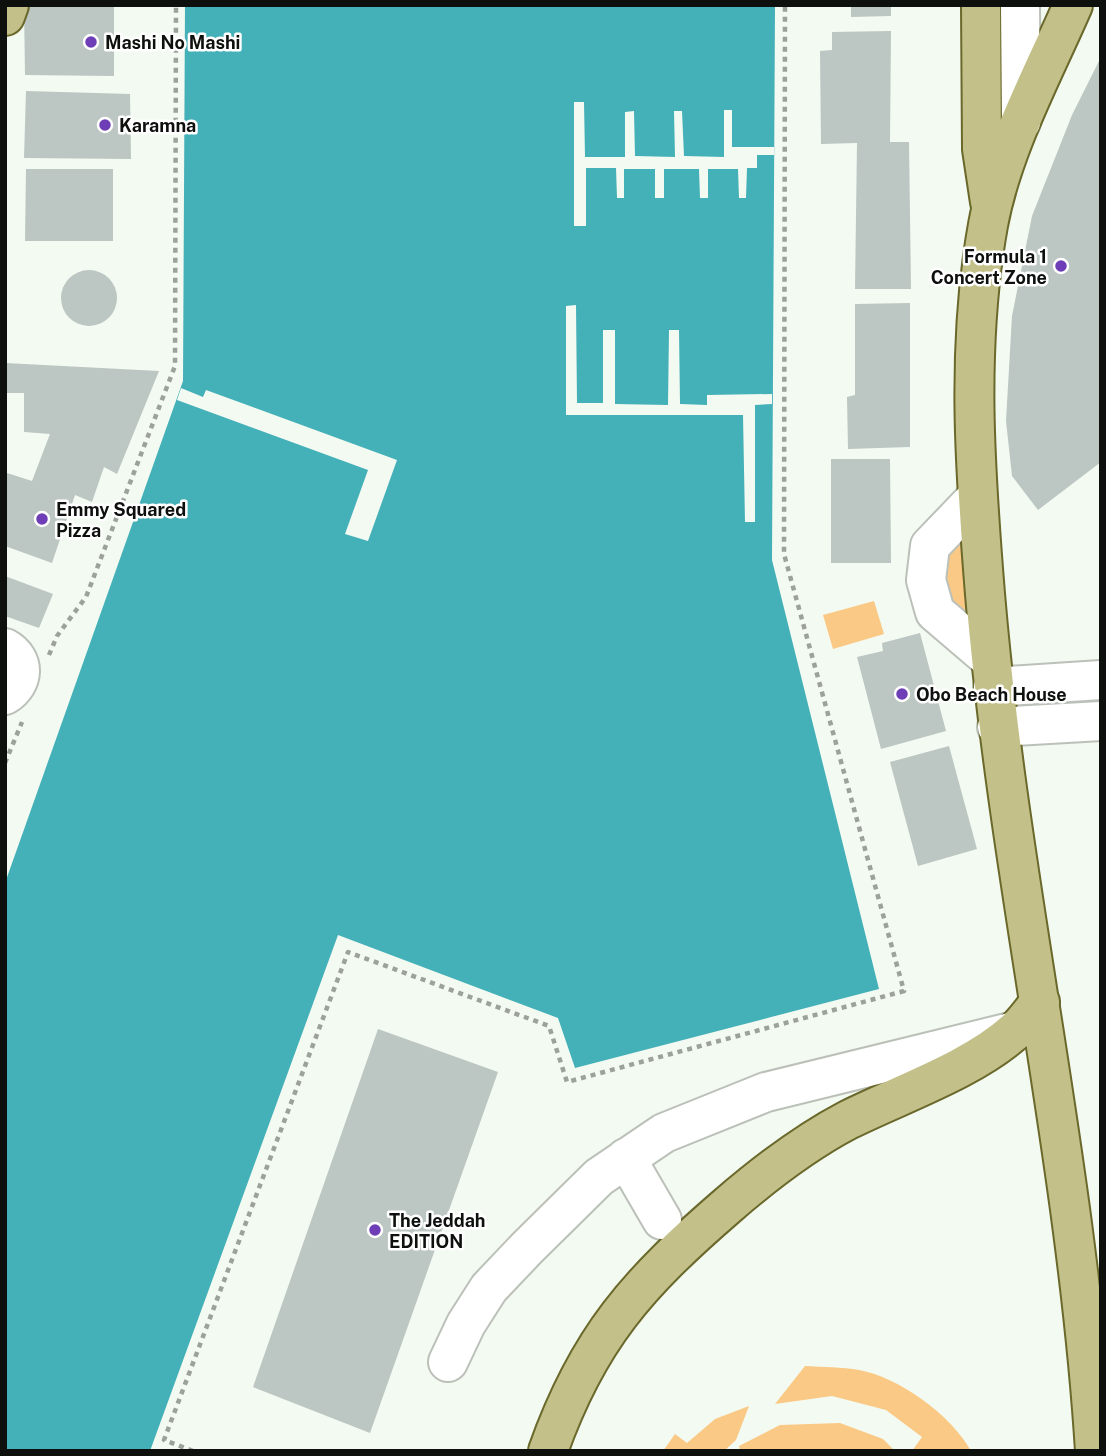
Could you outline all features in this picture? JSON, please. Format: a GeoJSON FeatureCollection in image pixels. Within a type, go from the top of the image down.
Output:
{"type":"FeatureCollection","features":[{"type":"Feature","properties":{"kind":"main road"},"geometry":{"type":"LineString","coordinates":[[5,16],[9,5]]}},
{"type":"Feature","properties":{"kind":"main road"},"geometry":{"type":"LineString","coordinates":[[981,5],[982,149],[991,214]]}},
{"type":"Feature","properties":{"kind":"main road"},"geometry":{"type":"LineString","coordinates":[[1073,5],[1021,122],[991,214],[976,339],[973,404],[977,497],[997,727],[1040,1002],[1081,1295],[1095,1451]]}},
{"type":"Feature","properties":{"kind":"main road"},"geometry":{"type":"LineString","coordinates":[[548,1451],[569,1395],[617,1314],[670,1255],[809,1141],[962,1065],[1015,1031],[1040,1002]]}},
{"type":"Feature","properties":{"kind":"street"},"geometry":{"type":"LineString","coordinates":[[1020,5],[1021,122]]}},
{"type":"Feature","properties":{"kind":"street"},"geometry":{"type":"LineString","coordinates":[[977,497],[930,546],[926,580],[935,612],[992,673],[1101,680]]}},
{"type":"Feature","properties":{"kind":"street"},"geometry":{"type":"LineString","coordinates":[[5,648],[18,660],[20,676],[18,684],[5,695]]}},
{"type":"Feature","properties":{"kind":"street"},"geometry":{"type":"LineString","coordinates":[[997,727],[1101,721]]}},
{"type":"Feature","properties":{"kind":"street"},"geometry":{"type":"LineString","coordinates":[[448,1362],[466,1324],[489,1288],[599,1177],[664,1133],[766,1091],[1015,1031]]}},
{"type":"Feature","properties":{"kind":"street"},"geometry":{"type":"LineString","coordinates":[[626,1158],[662,1220]]}},
{"type":"Feature","properties":{"kind":"path"},"geometry":{"type":"LineString","coordinates":[[51,651],[57,636],[86,597],[175,366],[176,5]]}},
{"type":"Feature","properties":{"kind":"path"},"geometry":{"type":"LineString","coordinates":[[193,1451],[164,1440],[348,952],[550,1026],[567,1082],[904,991],[784,554],[785,5]]}},
{"type":"Feature","properties":{"kind":"path"},"geometry":{"type":"LineString","coordinates":[[5,763],[12,746]]}},
{"type":"Feature","properties":{"kind":"shaded area"},"geometry":{"type":"Polygon","coordinates":[[[959,540],[962,545],[968,609],[963,613],[943,592],[944,547],[959,540]]]}},
{"type":"Feature","properties":{"kind":"shaded area"},"geometry":{"type":"Polygon","coordinates":[[[874,601],[884,634],[833,649],[823,615],[874,601]]]}},
{"type":"Feature","properties":{"kind":"shaded area"},"geometry":{"type":"Polygon","coordinates":[[[805,1366],[859,1370],[875,1374],[907,1389],[938,1412],[971,1451],[912,1451],[922,1437],[886,1410],[832,1396],[775,1404],[805,1366]]]}},
{"type":"Feature","properties":{"kind":"shaded area"},"geometry":{"type":"Polygon","coordinates":[[[749,1406],[736,1440],[724,1451],[663,1451],[675,1434],[687,1443],[715,1419],[749,1406]]]}},
{"type":"Feature","properties":{"kind":"shaded area"},"geometry":{"type":"Polygon","coordinates":[[[840,1423],[883,1439],[895,1451],[740,1451],[739,1446],[780,1425],[840,1423]]]}},
{"type":"Feature","properties":{"kind":"water"},"geometry":{"type":"Polygon","coordinates":[[[185,5],[775,5],[772,560],[879,989],[575,1068],[558,1018],[338,935],[150,1451],[5,1451],[5,883],[183,381],[185,5]]]}},
{"type":"Feature","properties":{"kind":"pier"},"geometry":{"type":"Polygon","coordinates":[[[574,102],[584,102],[585,157],[625,157],[625,112],[634,111],[635,156],[675,157],[674,111],[682,111],[684,156],[724,157],[724,110],[732,110],[732,147],[774,147],[774,155],[757,155],[757,168],[747,168],[746,198],[739,198],[738,169],[708,169],[708,198],[700,198],[699,169],[664,169],[664,198],[655,198],[655,169],[624,169],[624,198],[617,198],[616,168],[586,168],[586,226],[574,226],[574,102]]]}},
{"type":"Feature","properties":{"kind":"pier"},"geometry":{"type":"Polygon","coordinates":[[[576,305],[577,403],[603,403],[603,330],[615,330],[615,404],[668,405],[669,330],[679,330],[680,404],[707,405],[707,395],[772,394],[772,404],[755,405],[755,522],[745,522],[743,415],[566,415],[566,306],[576,305]]]}},
{"type":"Feature","properties":{"kind":"pier"},"geometry":{"type":"Polygon","coordinates":[[[181,388],[203,397],[206,390],[397,460],[368,541],[345,534],[368,470],[177,400],[181,388]]]}},
{"type":"Feature","properties":{"kind":"building"},"geometry":{"type":"Polygon","coordinates":[[[851,5],[891,5],[891,16],[851,17],[851,5]]]}},
{"type":"Feature","properties":{"kind":"building"},"geometry":{"type":"Polygon","coordinates":[[[24,6],[114,7],[114,76],[25,75],[24,6]]]}},
{"type":"Feature","properties":{"kind":"building"},"geometry":{"type":"Polygon","coordinates":[[[891,31],[890,142],[909,142],[911,289],[855,289],[857,143],[821,144],[820,51],[832,50],[832,32],[891,31]]]}},
{"type":"Feature","properties":{"kind":"building","name":"Formula 1 Concert Zone"},"geometry":{"type":"Polygon","coordinates":[[[1101,57],[1101,462],[1038,510],[1012,476],[1006,421],[1012,316],[1032,216],[1072,115],[1101,57]]]}},
{"type":"Feature","properties":{"kind":"building"},"geometry":{"type":"Polygon","coordinates":[[[26,91],[130,94],[131,159],[24,158],[26,91]]]}},
{"type":"Feature","properties":{"kind":"building"},"geometry":{"type":"Polygon","coordinates":[[[26,169],[113,169],[113,241],[25,241],[26,169]]]}},
{"type":"Feature","properties":{"kind":"building"},"geometry":{"type":"Polygon","coordinates":[[[89,270],[104,275],[112,283],[117,298],[112,313],[104,321],[89,326],[74,321],[66,313],[61,298],[66,283],[74,275],[89,270]]]}},
{"type":"Feature","properties":{"kind":"building"},"geometry":{"type":"Polygon","coordinates":[[[910,303],[910,447],[848,449],[847,397],[855,395],[855,304],[910,303]]]}},
{"type":"Feature","properties":{"kind":"building"},"geometry":{"type":"Polygon","coordinates":[[[5,363],[159,371],[117,474],[104,467],[92,502],[75,495],[52,563],[5,546],[7,473],[32,481],[50,434],[24,432],[24,393],[5,393],[5,363]]]}},
{"type":"Feature","properties":{"kind":"building"},"geometry":{"type":"Polygon","coordinates":[[[831,459],[890,459],[891,563],[831,563],[831,459]]]}},
{"type":"Feature","properties":{"kind":"building"},"geometry":{"type":"Polygon","coordinates":[[[5,576],[53,594],[39,628],[5,616],[5,576]]]}},
{"type":"Feature","properties":{"kind":"building"},"geometry":{"type":"Polygon","coordinates":[[[920,633],[946,731],[881,749],[857,657],[883,651],[882,643],[920,633]]]}},
{"type":"Feature","properties":{"kind":"building"},"geometry":{"type":"Polygon","coordinates":[[[949,746],[977,849],[918,866],[890,762],[949,746]]]}},
{"type":"Feature","properties":{"kind":"building","name":"The Jeddah EDITION"},"geometry":{"type":"Polygon","coordinates":[[[378,1029],[498,1072],[370,1433],[253,1387],[378,1029]]]}},
{"type":"Feature","properties":{"kind":"place","name":"Mashi No Mashi"},"geometry":{"type":"Point","coordinates":[91,42]}},
{"type":"Feature","properties":{"kind":"place","name":"Karamna"},"geometry":{"type":"Point","coordinates":[105,125]}},
{"type":"Feature","properties":{"kind":"place","name":"Formula 1 Concert Zone"},"geometry":{"type":"Point","coordinates":[1061,266]}},
{"type":"Feature","properties":{"kind":"place","name":"Emmy Squared Pizza"},"geometry":{"type":"Point","coordinates":[42,519]}},
{"type":"Feature","properties":{"kind":"place","name":"Obo Beach House"},"geometry":{"type":"Point","coordinates":[902,694]}},
{"type":"Feature","properties":{"kind":"place","name":"The Jeddah EDITION"},"geometry":{"type":"Point","coordinates":[375,1230]}}]}
